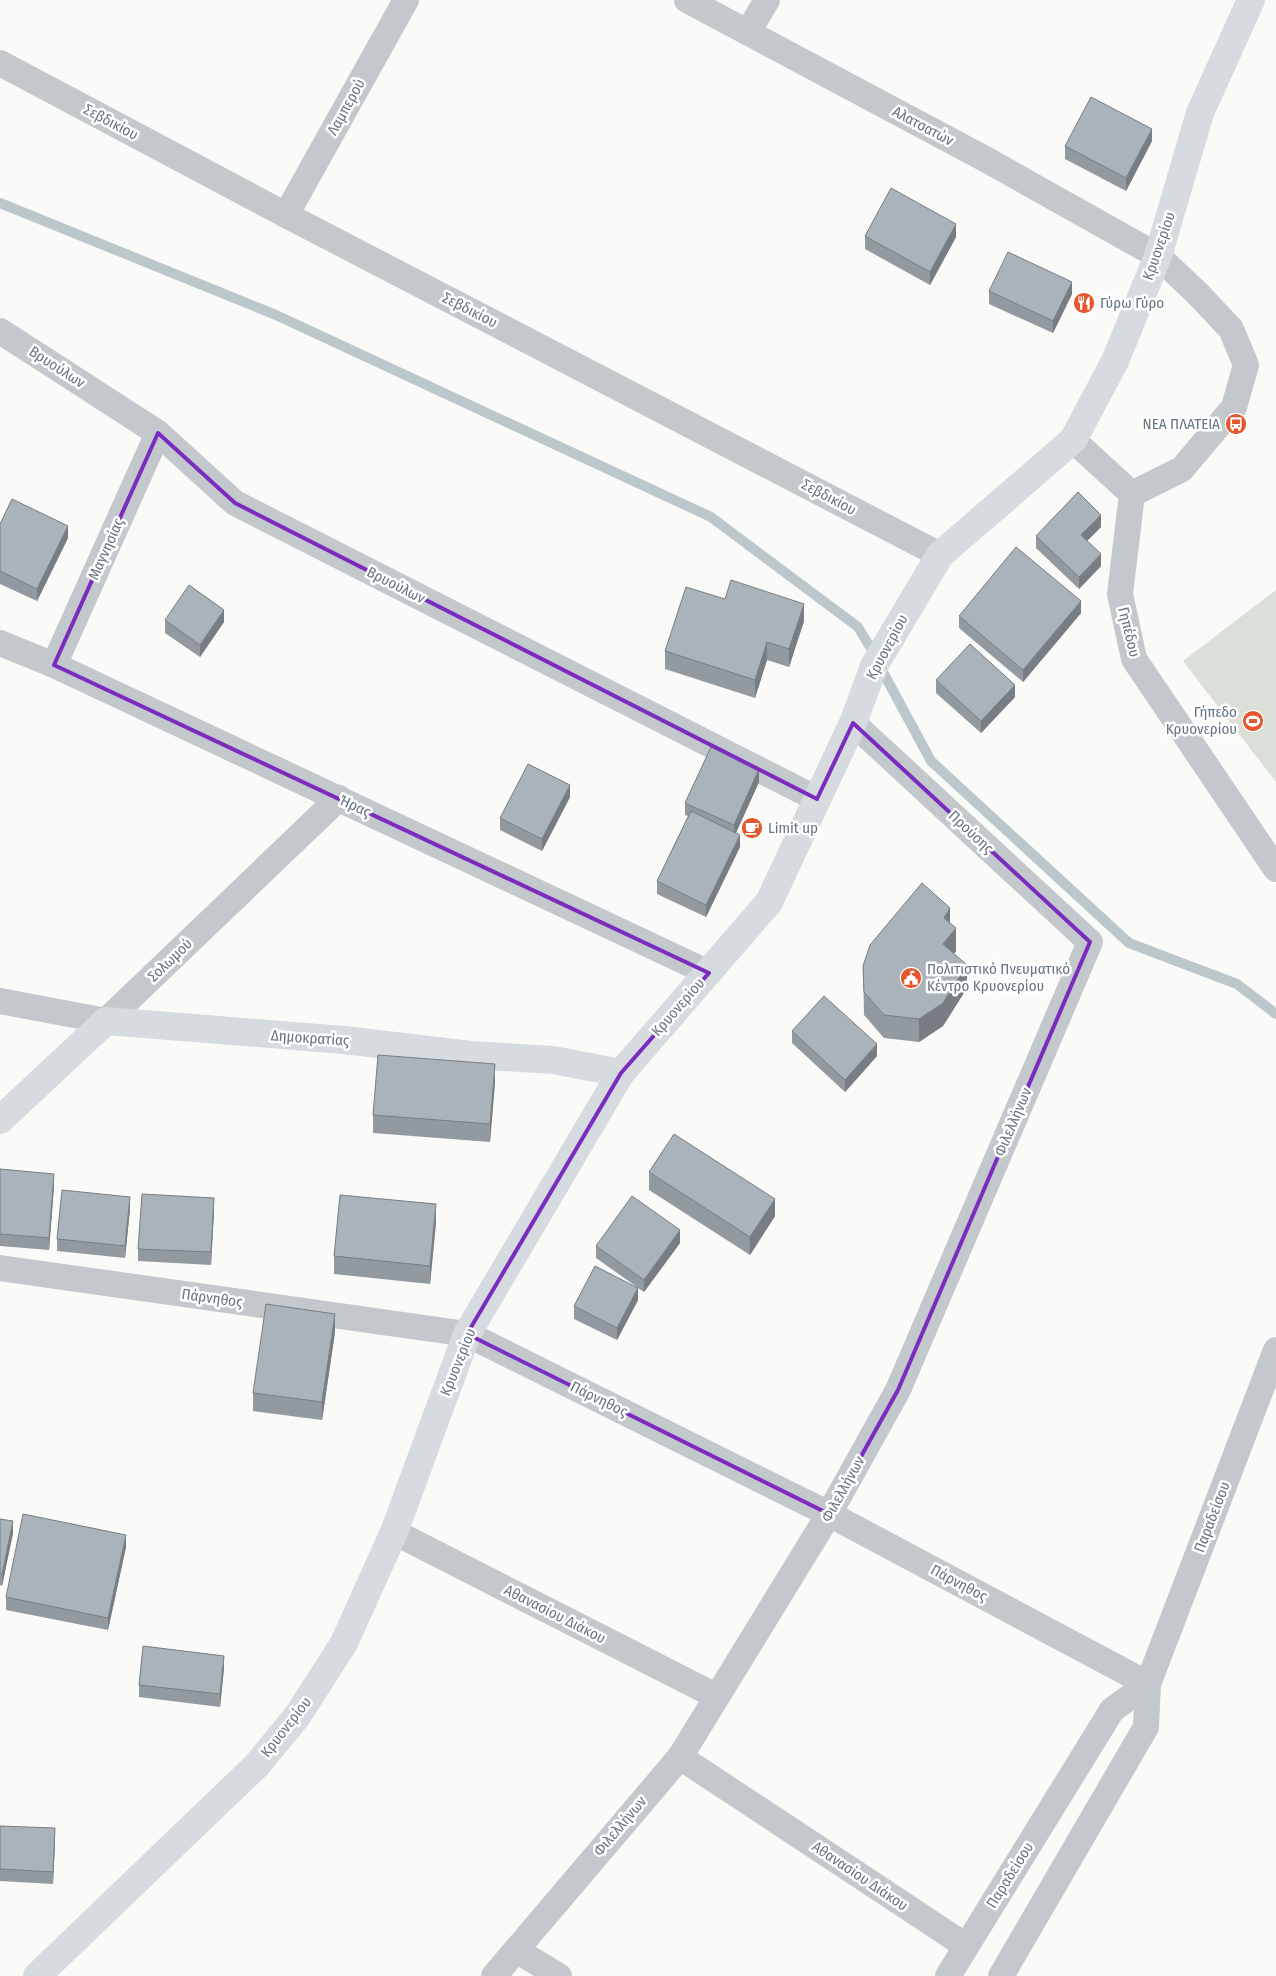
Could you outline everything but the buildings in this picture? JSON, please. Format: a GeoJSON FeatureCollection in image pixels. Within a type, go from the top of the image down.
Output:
{"type":"FeatureCollection","features":[{"type":"Feature","properties":{"kind":"main road","name":"Κρυονερίου"},"geometry":{"type":"LineString","coordinates":[[37,1976],[257,1765],[298,1715],[344,1643],[394,1532],[468,1334],[621,1072],[769,902],[853,723],[874,666],[940,555],[1072,440],[1115,361],[1158,256],[1200,113],[1251,0]]}},
{"type":"Feature","properties":{"kind":"main road","name":"Δημοκρατίας"},"geometry":{"type":"LineString","coordinates":[[106,1021],[344,1040],[471,1055],[553,1060],[621,1072]]}},
{"type":"Feature","properties":{"kind":"main road","name":"Σολωμού"},"geometry":{"type":"LineString","coordinates":[[0,1120],[106,1021]]}},
{"type":"Feature","properties":{"kind":"street","name":"Λαμπερού"},"geometry":{"type":"LineString","coordinates":[[286,215],[406,0]]}},
{"type":"Feature","properties":{"kind":"street","name":"Αλατσατών"},"geometry":{"type":"LineString","coordinates":[[687,0],[987,160],[1158,256],[1231,328],[1246,365],[1234,407],[1182,469],[1132,494]]}},
{"type":"Feature","properties":{"kind":"street"},"geometry":{"type":"LineString","coordinates":[[748,32],[767,0]]}},
{"type":"Feature","properties":{"kind":"street","name":"Σεβδικίου"},"geometry":{"type":"LineString","coordinates":[[0,64],[940,555]]}},
{"type":"Feature","properties":{"kind":"street","name":"Βρυούλων"},"geometry":{"type":"LineString","coordinates":[[0,331],[158,432],[235,503],[817,799]]}},
{"type":"Feature","properties":{"kind":"street","name":"Μαγνησίας"},"geometry":{"type":"LineString","coordinates":[[54,665],[158,432]]}},
{"type":"Feature","properties":{"kind":"street"},"geometry":{"type":"LineString","coordinates":[[1072,440],[1132,494]]}},
{"type":"Feature","properties":{"kind":"street","name":"Γηπέδου"},"geometry":{"type":"LineString","coordinates":[[1132,494],[1120,594],[1134,659],[1276,869]]}},
{"type":"Feature","properties":{"kind":"street","name":"Ήρας"},"geometry":{"type":"LineString","coordinates":[[0,643],[54,665],[709,973]]}},
{"type":"Feature","properties":{"kind":"street","name":"Προύσης"},"geometry":{"type":"LineString","coordinates":[[853,723],[1090,942]]}},
{"type":"Feature","properties":{"kind":"street","name":"Σολωμού"},"geometry":{"type":"LineString","coordinates":[[106,1021],[339,798]]}},
{"type":"Feature","properties":{"kind":"street","name":"Φιλελλήνων"},"geometry":{"type":"LineString","coordinates":[[494,1976],[680,1756],[829,1514],[898,1390],[1090,942]]}},
{"type":"Feature","properties":{"kind":"street","name":"Δημοκρατίας"},"geometry":{"type":"LineString","coordinates":[[0,1001],[106,1021]]}},
{"type":"Feature","properties":{"kind":"street","name":"Πάρνηθος"},"geometry":{"type":"LineString","coordinates":[[0,1268],[468,1334],[829,1514],[1148,1684]]}},
{"type":"Feature","properties":{"kind":"street","name":"Παραδείσου"},"geometry":{"type":"LineString","coordinates":[[1002,1976],[1146,1727],[1148,1684],[1276,1350]]}},
{"type":"Feature","properties":{"kind":"street","name":"Αθανασίου Διάκου"},"geometry":{"type":"LineString","coordinates":[[394,1532],[716,1696]]}},
{"type":"Feature","properties":{"kind":"street","name":"Παραδείσου"},"geometry":{"type":"LineString","coordinates":[[948,1976],[1112,1710],[1148,1684]]}},
{"type":"Feature","properties":{"kind":"street","name":"Αθανασίου Διάκου"},"geometry":{"type":"LineString","coordinates":[[680,1756],[966,1946]]}},
{"type":"Feature","properties":{"kind":"street"},"geometry":{"type":"LineString","coordinates":[[516,1950],[559,1976]]}},
{"type":"Feature","properties":{"kind":"highlighted area"},"geometry":{"type":"Polygon","coordinates":[[[158,433],[235,503],[817,799],[853,723],[1090,942],[898,1390],[829,1514],[467,1334],[621,1073],[709,973],[54,665],[158,433]]]}},
{"type":"Feature","properties":{"kind":"shaded area","name":"Γήπεδο Κρυονερίου"},"geometry":{"type":"Polygon","coordinates":[[[1276,590],[1276,782],[1183,661],[1276,590]]]}},
{"type":"Feature","properties":{"kind":"waterway"},"geometry":{"type":"LineString","coordinates":[[0,203],[276,315],[711,517],[858,627],[870,647]]}},
{"type":"Feature","properties":{"kind":"waterway"},"geometry":{"type":"LineString","coordinates":[[884,674],[931,761],[1129,943],[1237,984],[1276,1014]]}},
{"type":"Feature","properties":{"kind":"place","name":"Γύρω Γύρο"},"geometry":{"type":"Point","coordinates":[1084,303]}},
{"type":"Feature","properties":{"kind":"place","name":"ΝΕΑ ΠΛΑΤΕΙΑ"},"geometry":{"type":"Point","coordinates":[1236,424]}},
{"type":"Feature","properties":{"kind":"place","name":"Γήπεδο Κρυονερίου"},"geometry":{"type":"Point","coordinates":[1253,721]}},
{"type":"Feature","properties":{"kind":"place","name":"Limit up"},"geometry":{"type":"Point","coordinates":[752,828]}},
{"type":"Feature","properties":{"kind":"place","name":"Πολιτιστικό Πνευματικό Κέντρο Κρυονερίου"},"geometry":{"type":"Point","coordinates":[911,978]}}]}
